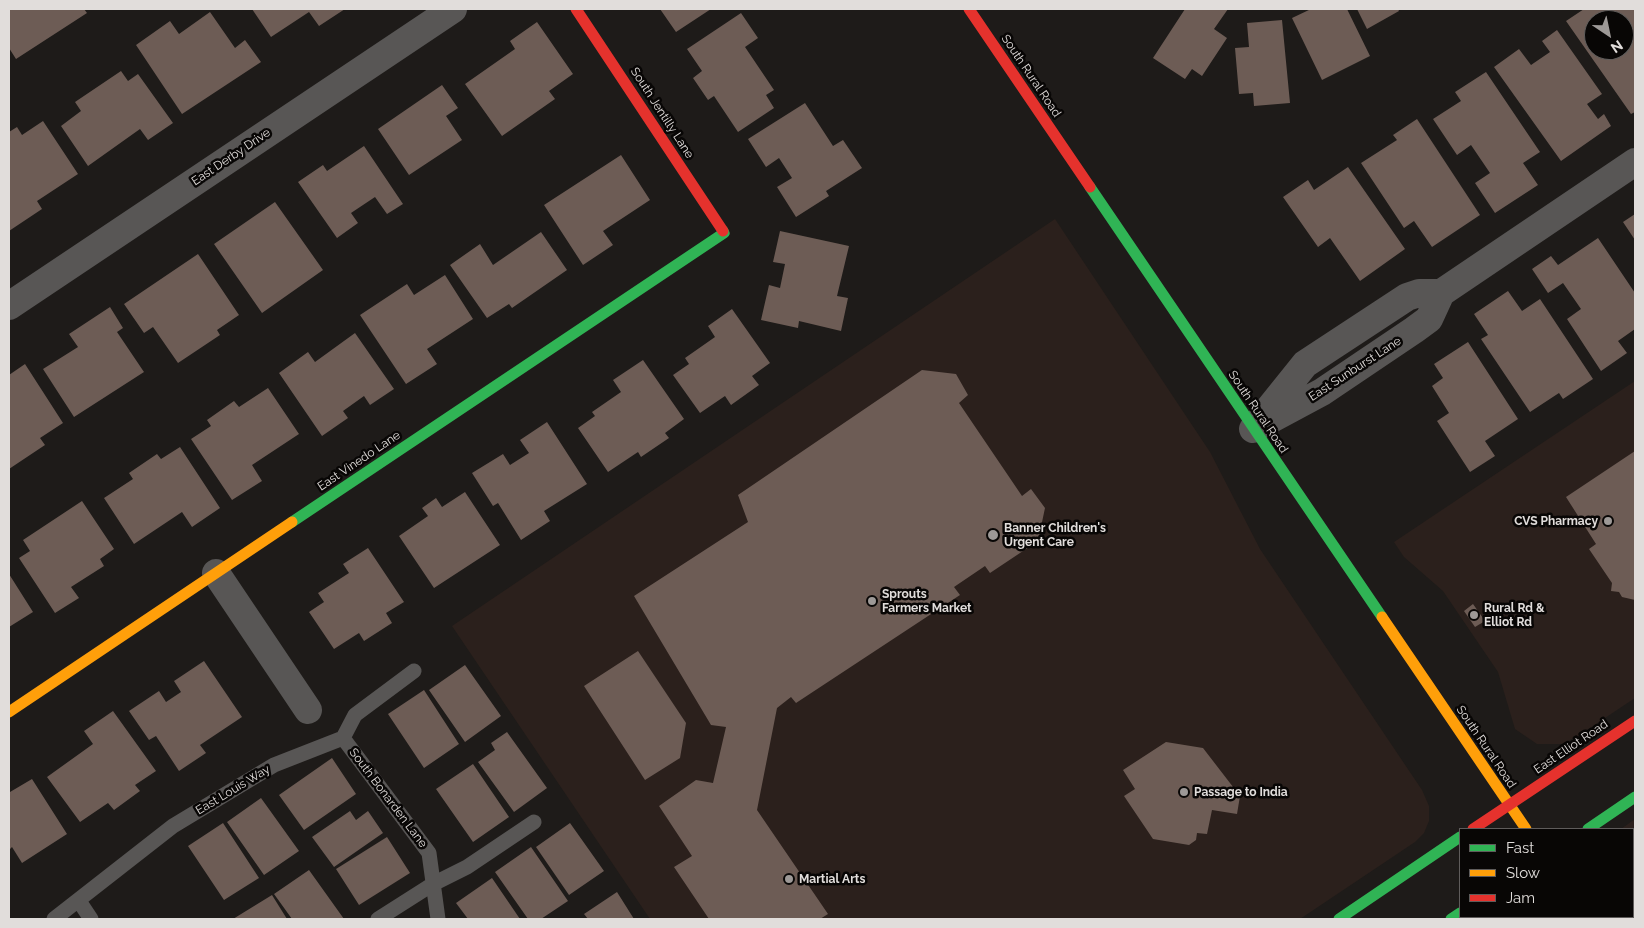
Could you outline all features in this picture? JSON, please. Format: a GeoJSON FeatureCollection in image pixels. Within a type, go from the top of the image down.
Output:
{"type":"FeatureCollection","features":[{"type":"Feature","properties":{"kind":"main road","name":"South Jentilly Lane"},"geometry":{"type":"LineString","coordinates":[[576,9],[724,233]]}},
{"type":"Feature","properties":{"kind":"main road","name":"South Rural Road"},"geometry":{"type":"LineString","coordinates":[[969,9],[1525,828]]}},
{"type":"Feature","properties":{"kind":"main road","name":"East Vinedo Lane"},"geometry":{"type":"LineString","coordinates":[[9,712],[724,233]]}},
{"type":"Feature","properties":{"kind":"main road","name":"East Elliot Road"},"geometry":{"type":"LineString","coordinates":[[1474,828],[1635,721]]}},
{"type":"Feature","properties":{"kind":"main road"},"geometry":{"type":"LineString","coordinates":[[1589,828],[1635,797]]}},
{"type":"Feature","properties":{"kind":"main road"},"geometry":{"type":"LineString","coordinates":[[1339,919],[1459,839]]}},
{"type":"Feature","properties":{"kind":"street","name":"East Derby Drive"},"geometry":{"type":"LineString","coordinates":[[9,306],[453,9]]}},
{"type":"Feature","properties":{"kind":"street","name":"East Sunburst Lane"},"geometry":{"type":"LineString","coordinates":[[1253,429],[1305,364],[1407,297],[1419,293],[1441,293],[1635,162]]}},
{"type":"Feature","properties":{"kind":"street"},"geometry":{"type":"LineString","coordinates":[[216,574],[308,710]]}},
{"type":"Feature","properties":{"kind":"lane"},"geometry":{"type":"LineString","coordinates":[[342,738],[355,715],[414,671]]}},
{"type":"Feature","properties":{"kind":"lane","name":"South Bonarden Lane"},"geometry":{"type":"LineString","coordinates":[[342,738],[429,853],[438,919]]}},
{"type":"Feature","properties":{"kind":"lane","name":"East Louis Way"},"geometry":{"type":"LineString","coordinates":[[54,919],[173,826],[274,765],[342,738]]}},
{"type":"Feature","properties":{"kind":"lane"},"geometry":{"type":"LineString","coordinates":[[378,919],[433,884],[467,867],[534,822]]}},
{"type":"Feature","properties":{"kind":"lane"},"geometry":{"type":"LineString","coordinates":[[79,901],[91,919]]}},
{"type":"Feature","properties":{"kind":"shaded area"},"geometry":{"type":"Polygon","coordinates":[[[1055,219],[1210,452],[1260,549],[1422,790],[1429,806],[1429,821],[1424,833],[1415,842],[1300,919],[650,919],[452,626],[1055,219]]]}},
{"type":"Feature","properties":{"kind":"shaded area"},"geometry":{"type":"Polygon","coordinates":[[[1635,381],[1635,698],[1578,736],[1562,744],[1537,744],[1515,729],[1498,672],[1443,591],[1404,557],[1394,542],[1635,381]]]}},
{"type":"Feature","properties":{"kind":"shaded area"},"geometry":{"type":"Polygon","coordinates":[[[1635,819],[1635,898],[1634,828],[1622,828],[1635,819]]]}},
{"type":"Feature","properties":{"kind":"building"},"geometry":{"type":"Polygon","coordinates":[[[9,9],[84,9],[87,13],[16,59],[9,48],[9,9]]]}},
{"type":"Feature","properties":{"kind":"building"},"geometry":{"type":"Polygon","coordinates":[[[252,9],[345,9],[319,26],[309,12],[271,37],[252,9]]]}},
{"type":"Feature","properties":{"kind":"building"},"geometry":{"type":"Polygon","coordinates":[[[660,9],[711,9],[676,32],[660,9]]]}},
{"type":"Feature","properties":{"kind":"building"},"geometry":{"type":"Polygon","coordinates":[[[1185,9],[1228,9],[1214,29],[1227,38],[1202,76],[1192,69],[1185,79],[1153,58],[1185,9]]]}},
{"type":"Feature","properties":{"kind":"building"},"geometry":{"type":"Polygon","coordinates":[[[1311,9],[1347,9],[1370,56],[1322,80],[1292,18],[1311,9]]]}},
{"type":"Feature","properties":{"kind":"building"},"geometry":{"type":"Polygon","coordinates":[[[1357,9],[1398,9],[1399,11],[1367,29],[1357,9]]]}},
{"type":"Feature","properties":{"kind":"building"},"geometry":{"type":"Polygon","coordinates":[[[1584,9],[1635,9],[1635,112],[1631,114],[1593,60],[1634,60],[1634,10],[1584,10],[1584,47],[1566,21],[1584,9]]]}},
{"type":"Feature","properties":{"kind":"building"},"geometry":{"type":"Polygon","coordinates":[[[210,12],[235,48],[245,40],[261,62],[182,114],[136,45],[170,21],[179,34],[210,12]]]}},
{"type":"Feature","properties":{"kind":"building"},"geometry":{"type":"Polygon","coordinates":[[[741,13],[758,38],[745,47],[774,90],[766,95],[774,108],[738,132],[714,96],[708,100],[693,78],[702,71],[687,49],[741,13]]]}},
{"type":"Feature","properties":{"kind":"building"},"geometry":{"type":"Polygon","coordinates":[[[1282,20],[1290,103],[1254,106],[1253,93],[1239,94],[1235,48],[1249,47],[1247,23],[1282,20]]]}},
{"type":"Feature","properties":{"kind":"building"},"geometry":{"type":"Polygon","coordinates":[[[537,22],[573,74],[549,91],[555,99],[502,136],[465,84],[515,49],[510,41],[537,22]]]}},
{"type":"Feature","properties":{"kind":"building"},"geometry":{"type":"Polygon","coordinates":[[[1557,30],[1602,94],[1587,104],[1598,119],[1604,114],[1611,126],[1561,161],[1494,67],[1519,49],[1531,65],[1550,52],[1542,41],[1557,30]]]}},
{"type":"Feature","properties":{"kind":"building"},"geometry":{"type":"Polygon","coordinates":[[[121,71],[128,81],[138,74],[173,123],[148,140],[140,129],[88,166],[61,126],[81,111],[75,102],[121,71]]]}},
{"type":"Feature","properties":{"kind":"building"},"geometry":{"type":"Polygon","coordinates":[[[1486,72],[1540,152],[1523,163],[1538,185],[1495,213],[1475,183],[1490,173],[1471,145],[1457,155],[1433,119],[1461,101],[1455,92],[1486,72]]]}},
{"type":"Feature","properties":{"kind":"building"},"geometry":{"type":"Polygon","coordinates":[[[442,85],[458,108],[446,116],[462,140],[409,175],[378,129],[442,85]]]}},
{"type":"Feature","properties":{"kind":"building"},"geometry":{"type":"Polygon","coordinates":[[[805,103],[833,146],[843,140],[862,168],[826,191],[829,196],[796,217],[777,187],[792,178],[779,158],[766,167],[748,139],[805,103]]]}},
{"type":"Feature","properties":{"kind":"building"},"geometry":{"type":"Polygon","coordinates":[[[1417,119],[1480,215],[1432,247],[1414,221],[1404,228],[1361,163],[1397,140],[1393,135],[1417,119]]]}},
{"type":"Feature","properties":{"kind":"building"},"geometry":{"type":"Polygon","coordinates":[[[43,121],[78,174],[37,201],[42,209],[9,231],[9,132],[17,127],[22,135],[43,121]]]}},
{"type":"Feature","properties":{"kind":"building"},"geometry":{"type":"Polygon","coordinates":[[[364,146],[403,204],[387,214],[375,197],[351,213],[358,223],[337,238],[298,182],[323,165],[327,171],[364,146]]]}},
{"type":"Feature","properties":{"kind":"building"},"geometry":{"type":"Polygon","coordinates":[[[621,155],[650,200],[603,231],[613,245],[583,265],[544,205],[621,155]]]}},
{"type":"Feature","properties":{"kind":"building"},"geometry":{"type":"Polygon","coordinates":[[[1348,167],[1405,249],[1360,281],[1330,238],[1318,247],[1283,197],[1308,180],[1314,190],[1348,167]]]}},
{"type":"Feature","properties":{"kind":"building"},"geometry":{"type":"Polygon","coordinates":[[[275,202],[323,270],[262,313],[214,244],[275,202]]]}},
{"type":"Feature","properties":{"kind":"building"},"geometry":{"type":"Polygon","coordinates":[[[1635,214],[1635,240],[1623,222],[1635,214]]]}},
{"type":"Feature","properties":{"kind":"building"},"geometry":{"type":"Polygon","coordinates":[[[780,231],[849,246],[837,296],[848,298],[841,331],[799,321],[798,328],[761,320],[769,285],[780,288],[785,264],[773,262],[780,231]]]}},
{"type":"Feature","properties":{"kind":"building"},"geometry":{"type":"Polygon","coordinates":[[[541,232],[567,270],[512,308],[509,304],[487,318],[450,265],[480,244],[493,265],[541,232]]]}},
{"type":"Feature","properties":{"kind":"building"},"geometry":{"type":"Polygon","coordinates":[[[1598,238],[1635,293],[1635,329],[1618,341],[1627,353],[1601,371],[1567,319],[1581,309],[1563,283],[1548,293],[1532,269],[1551,256],[1558,265],[1598,238]]]}},
{"type":"Feature","properties":{"kind":"building"},"geometry":{"type":"Polygon","coordinates":[[[198,254],[239,315],[217,330],[220,335],[178,363],[153,327],[144,333],[124,304],[198,254]]]}},
{"type":"Feature","properties":{"kind":"building"},"geometry":{"type":"Polygon","coordinates":[[[445,275],[473,319],[427,349],[437,364],[406,384],[360,315],[407,284],[414,295],[445,275]]]}},
{"type":"Feature","properties":{"kind":"building"},"geometry":{"type":"Polygon","coordinates":[[[1508,291],[1522,311],[1540,299],[1593,379],[1563,399],[1559,393],[1530,412],[1481,339],[1488,335],[1474,314],[1508,291]]]}},
{"type":"Feature","properties":{"kind":"building"},"geometry":{"type":"Polygon","coordinates":[[[110,307],[123,328],[117,332],[144,372],[74,417],[43,369],[78,347],[69,334],[110,307]]]}},
{"type":"Feature","properties":{"kind":"building"},"geometry":{"type":"Polygon","coordinates":[[[732,309],[770,363],[752,376],[759,385],[731,405],[725,396],[700,413],[673,375],[689,364],[685,358],[715,337],[708,326],[732,309]]]}},
{"type":"Feature","properties":{"kind":"building"},"geometry":{"type":"Polygon","coordinates":[[[355,333],[394,389],[370,405],[364,396],[343,411],[348,418],[322,436],[279,373],[308,352],[315,362],[355,333]]]}},
{"type":"Feature","properties":{"kind":"building"},"geometry":{"type":"Polygon","coordinates":[[[1468,342],[1518,419],[1485,441],[1495,456],[1470,472],[1437,421],[1449,413],[1432,386],[1443,378],[1434,364],[1468,342]]]}},
{"type":"Feature","properties":{"kind":"building"},"geometry":{"type":"Polygon","coordinates":[[[643,360],[684,419],[665,433],[669,438],[641,457],[638,452],[608,472],[578,428],[595,416],[592,412],[621,392],[613,380],[643,360]]]}},
{"type":"Feature","properties":{"kind":"building"},"geometry":{"type":"Polygon","coordinates":[[[25,364],[63,423],[40,438],[45,445],[9,469],[9,375],[25,364]]]}},
{"type":"Feature","properties":{"kind":"building"},"geometry":{"type":"Polygon","coordinates":[[[922,370],[956,374],[968,395],[959,403],[1022,496],[1031,489],[1045,508],[1038,541],[990,573],[985,566],[954,587],[960,595],[796,703],[791,697],[777,708],[757,810],[828,914],[820,919],[709,919],[674,867],[692,856],[659,806],[696,780],[713,783],[726,727],[711,725],[634,596],[748,522],[738,495],[922,370]]]}},
{"type":"Feature","properties":{"kind":"building"},"geometry":{"type":"Polygon","coordinates":[[[268,388],[299,434],[252,465],[262,481],[232,500],[191,439],[211,426],[207,420],[234,401],[239,407],[268,388]]]}},
{"type":"Feature","properties":{"kind":"building"},"geometry":{"type":"Polygon","coordinates":[[[547,422],[587,484],[544,511],[550,521],[521,540],[498,503],[493,506],[472,473],[503,454],[510,465],[529,453],[520,440],[547,422]]]}},
{"type":"Feature","properties":{"kind":"building"},"geometry":{"type":"Polygon","coordinates":[[[180,447],[220,508],[192,527],[182,512],[134,544],[104,498],[133,479],[129,473],[157,454],[161,459],[180,447]]]}},
{"type":"Feature","properties":{"kind":"building","name":"CVS Pharmacy"},"geometry":{"type":"Polygon","coordinates":[[[1635,451],[1635,600],[1622,597],[1619,592],[1611,591],[1612,583],[1589,549],[1596,544],[1566,497],[1635,451]]]}},
{"type":"Feature","properties":{"kind":"building"},"geometry":{"type":"Polygon","coordinates":[[[465,492],[500,545],[434,588],[399,536],[428,516],[422,508],[436,498],[442,507],[465,492]]]}},
{"type":"Feature","properties":{"kind":"building"},"geometry":{"type":"Polygon","coordinates":[[[82,501],[114,549],[100,559],[104,566],[71,587],[79,598],[55,613],[19,558],[30,551],[23,540],[82,501]]]}},
{"type":"Feature","properties":{"kind":"building"},"geometry":{"type":"Polygon","coordinates":[[[368,548],[404,602],[386,613],[392,623],[364,641],[359,633],[334,649],[309,612],[324,602],[318,593],[349,573],[343,564],[368,548]]]}},
{"type":"Feature","properties":{"kind":"building"},"geometry":{"type":"Polygon","coordinates":[[[9,574],[33,612],[9,627],[9,574]]]}},
{"type":"Feature","properties":{"kind":"building"},"geometry":{"type":"Polygon","coordinates":[[[1473,604],[1485,621],[1475,627],[1464,611],[1473,604]]]}},
{"type":"Feature","properties":{"kind":"building"},"geometry":{"type":"Polygon","coordinates":[[[638,651],[686,723],[680,758],[645,780],[584,686],[638,651]]]}},
{"type":"Feature","properties":{"kind":"building"},"geometry":{"type":"Polygon","coordinates":[[[204,661],[242,717],[200,745],[206,753],[179,771],[156,736],[149,740],[129,711],[159,691],[166,702],[181,692],[174,681],[204,661]]]}},
{"type":"Feature","properties":{"kind":"building"},"geometry":{"type":"Polygon","coordinates":[[[465,665],[501,716],[465,742],[429,690],[465,665]]]}},
{"type":"Feature","properties":{"kind":"building"},"geometry":{"type":"Polygon","coordinates":[[[424,690],[459,744],[424,768],[388,714],[424,690]]]}},
{"type":"Feature","properties":{"kind":"building"},"geometry":{"type":"Polygon","coordinates":[[[113,711],[156,771],[135,785],[140,791],[114,810],[108,803],[80,822],[47,777],[93,744],[84,731],[113,711]]]}},
{"type":"Feature","properties":{"kind":"building"},"geometry":{"type":"Polygon","coordinates":[[[507,732],[547,788],[514,812],[478,762],[495,750],[491,743],[507,732]]]}},
{"type":"Feature","properties":{"kind":"building","name":"Passage to India"},"geometry":{"type":"Polygon","coordinates":[[[1166,742],[1203,748],[1240,796],[1237,814],[1212,810],[1207,834],[1197,833],[1196,840],[1189,845],[1153,839],[1124,796],[1135,789],[1123,770],[1166,742]]]}},
{"type":"Feature","properties":{"kind":"building"},"geometry":{"type":"Polygon","coordinates":[[[332,758],[356,794],[304,830],[279,795],[332,758]]]}},
{"type":"Feature","properties":{"kind":"building"},"geometry":{"type":"Polygon","coordinates":[[[473,764],[509,817],[473,842],[436,789],[473,764]]]}},
{"type":"Feature","properties":{"kind":"building"},"geometry":{"type":"Polygon","coordinates":[[[32,779],[67,834],[22,863],[12,847],[9,850],[9,790],[10,792],[32,779]]]}},
{"type":"Feature","properties":{"kind":"building"},"geometry":{"type":"Polygon","coordinates":[[[261,798],[299,851],[264,875],[227,822],[261,798]]]}},
{"type":"Feature","properties":{"kind":"building"},"geometry":{"type":"Polygon","coordinates":[[[350,811],[356,820],[368,811],[383,833],[334,867],[312,837],[350,811]]]}},
{"type":"Feature","properties":{"kind":"building"},"geometry":{"type":"Polygon","coordinates":[[[223,823],[259,878],[224,900],[188,846],[223,823]]]}},
{"type":"Feature","properties":{"kind":"building"},"geometry":{"type":"Polygon","coordinates":[[[570,823],[604,871],[569,895],[536,847],[570,823]]]}},
{"type":"Feature","properties":{"kind":"building"},"geometry":{"type":"Polygon","coordinates":[[[387,837],[410,873],[359,905],[336,869],[387,837]]]}},
{"type":"Feature","properties":{"kind":"building"},"geometry":{"type":"Polygon","coordinates":[[[531,847],[568,901],[541,919],[528,919],[495,872],[531,847]]]}},
{"type":"Feature","properties":{"kind":"building"},"geometry":{"type":"Polygon","coordinates":[[[309,870],[344,919],[292,919],[274,894],[309,870]]]}},
{"type":"Feature","properties":{"kind":"building"},"geometry":{"type":"Polygon","coordinates":[[[492,878],[520,919],[468,919],[456,903],[492,878]]]}},
{"type":"Feature","properties":{"kind":"building"},"geometry":{"type":"Polygon","coordinates":[[[617,892],[634,919],[588,919],[584,914],[617,892]]]}},
{"type":"Feature","properties":{"kind":"building"},"geometry":{"type":"Polygon","coordinates":[[[272,895],[287,919],[233,919],[272,895]]]}},
{"type":"Feature","properties":{"kind":"traffic: fast"},"geometry":{"type":"LineString","coordinates":[[1090,187],[1382,617]]}},
{"type":"Feature","properties":{"kind":"traffic: fast"},"geometry":{"type":"LineString","coordinates":[[292,522],[724,233],[723,231]]}},
{"type":"Feature","properties":{"kind":"traffic: fast"},"geometry":{"type":"LineString","coordinates":[[1589,828],[1635,797]]}},
{"type":"Feature","properties":{"kind":"traffic: fast"},"geometry":{"type":"LineString","coordinates":[[1339,919],[1459,838]]}},
{"type":"Feature","properties":{"kind":"traffic: fast"},"geometry":{"type":"LineString","coordinates":[[1451,919],[1459,914]]}},
{"type":"Feature","properties":{"kind":"traffic: slow"},"geometry":{"type":"LineString","coordinates":[[9,712],[292,522]]}},
{"type":"Feature","properties":{"kind":"traffic: slow"},"geometry":{"type":"LineString","coordinates":[[1382,617],[1525,828]]}},
{"type":"Feature","properties":{"kind":"traffic: jam"},"geometry":{"type":"LineString","coordinates":[[576,9],[723,231]]}},
{"type":"Feature","properties":{"kind":"traffic: jam"},"geometry":{"type":"LineString","coordinates":[[969,9],[1090,187]]}},
{"type":"Feature","properties":{"kind":"traffic: jam"},"geometry":{"type":"LineString","coordinates":[[1474,828],[1635,721]]}},
{"type":"Feature","properties":{"kind":"place","name":"CVS Pharmacy"},"geometry":{"type":"Point","coordinates":[1608,521]}},
{"type":"Feature","properties":{"kind":"place","name":"Banner Children's Urgent Care"},"geometry":{"type":"Point","coordinates":[993,535]}},
{"type":"Feature","properties":{"kind":"place","name":"Sprouts Farmers Market"},"geometry":{"type":"Point","coordinates":[872,601]}},
{"type":"Feature","properties":{"kind":"place","name":"Rural Rd & Elliot Rd"},"geometry":{"type":"Point","coordinates":[1474,615]}},
{"type":"Feature","properties":{"kind":"place","name":"Passage to India"},"geometry":{"type":"Point","coordinates":[1184,792]}},
{"type":"Feature","properties":{"kind":"place","name":"Martial Arts"},"geometry":{"type":"Point","coordinates":[789,879]}}]}
